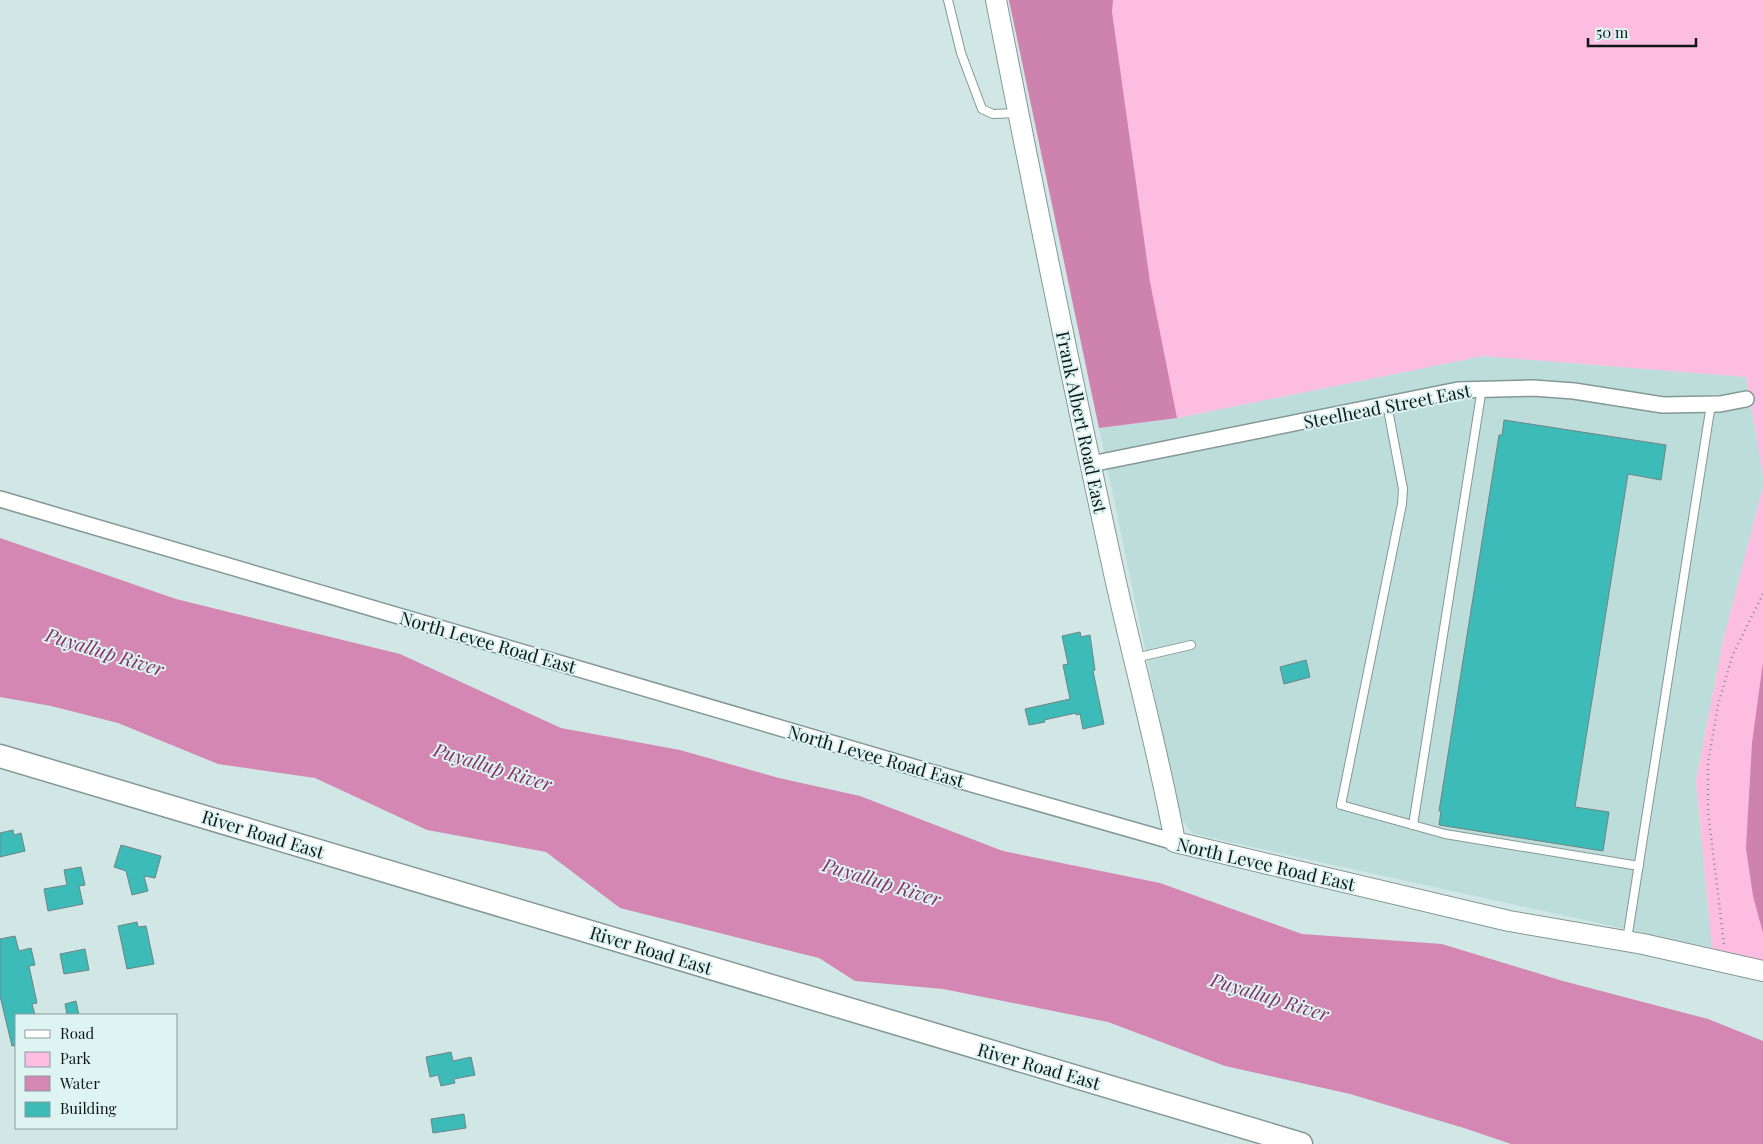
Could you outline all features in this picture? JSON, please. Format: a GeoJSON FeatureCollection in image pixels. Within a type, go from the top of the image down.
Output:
{"type":"FeatureCollection","features":[{"type":"Feature","properties":{"kind":"main road","name":"River Road East"},"geometry":{"type":"LineString","coordinates":[[0,756],[1302,1144]]}},
{"type":"Feature","properties":{"kind":"street","name":"Frank Albert Road East"},"geometry":{"type":"LineString","coordinates":[[996,0],[1112,567],[1158,758],[1175,842]]}},
{"type":"Feature","properties":{"kind":"street","name":"Steelhead Street East"},"geometry":{"type":"LineString","coordinates":[[1091,464],[1458,390],[1533,388],[1574,391],[1663,405],[1711,404],[1746,399]]}},
{"type":"Feature","properties":{"kind":"street","name":"North Levee Road East"},"geometry":{"type":"LineString","coordinates":[[0,499],[909,766],[1175,842],[1509,921],[1720,960],[1763,971]]}},
{"type":"Feature","properties":{"kind":"lane"},"geometry":{"type":"LineString","coordinates":[[948,0],[961,53],[982,109],[993,114],[1019,113]]}},
{"type":"Feature","properties":{"kind":"lane"},"geometry":{"type":"LineString","coordinates":[[1413,825],[1482,388]]}},
{"type":"Feature","properties":{"kind":"lane"},"geometry":{"type":"LineString","coordinates":[[1387,404],[1403,489],[1402,504],[1341,805],[1445,834],[1639,866]]}},
{"type":"Feature","properties":{"kind":"lane"},"geometry":{"type":"LineString","coordinates":[[1627,942],[1711,404]]}},
{"type":"Feature","properties":{"kind":"lane"},"geometry":{"type":"LineString","coordinates":[[1135,658],[1191,645]]}},
{"type":"Feature","properties":{"kind":"path"},"geometry":{"type":"LineString","coordinates":[[1720,960],[1724,945],[1708,811],[1708,763],[1718,705],[1733,654],[1763,594]]}},
{"type":"Feature","properties":{"kind":"shaded area"},"geometry":{"type":"Polygon","coordinates":[[[1009,0],[1113,0],[1112,12],[1150,282],[1177,418],[1099,428],[1009,0]]]}},
{"type":"Feature","properties":{"kind":"shaded area"},"geometry":{"type":"Polygon","coordinates":[[[1483,356],[1746,377],[1763,476],[1763,487],[1723,641],[1696,781],[1712,948],[1193,834],[1180,817],[1099,428],[1177,418],[1483,356]]]}},
{"type":"Feature","properties":{"kind":"shaded area"},"geometry":{"type":"Polygon","coordinates":[[[1763,662],[1763,933],[1753,896],[1746,848],[1752,743],[1763,662]]]}},
{"type":"Feature","properties":{"kind":"green space"},"geometry":{"type":"Polygon","coordinates":[[[1009,0],[1763,0],[1763,476],[1746,377],[1483,356],[1177,418],[1099,428],[1009,0]]]}},
{"type":"Feature","properties":{"kind":"green space"},"geometry":{"type":"Polygon","coordinates":[[[1763,487],[1763,963],[1712,948],[1696,781],[1723,641],[1763,487]]]}},
{"type":"Feature","properties":{"kind":"water","name":"Puyallup River"},"geometry":{"type":"Polygon","coordinates":[[[0,538],[176,599],[400,654],[561,728],[680,750],[779,778],[860,796],[1003,851],[1160,883],[1302,934],[1442,944],[1563,981],[1708,1019],[1763,1041],[1763,1144],[1511,1144],[1350,1094],[1225,1066],[1108,1022],[943,989],[855,981],[819,958],[620,908],[546,852],[427,830],[315,778],[218,764],[118,723],[51,706],[0,697],[0,538]]]}},
{"type":"Feature","properties":{"kind":"building"},"geometry":{"type":"Polygon","coordinates":[[[1504,420],[1666,445],[1661,480],[1628,474],[1575,807],[1609,812],[1603,851],[1439,825],[1441,811],[1439,811],[1499,435],[1502,435],[1504,420]]]}},
{"type":"Feature","properties":{"kind":"building"},"geometry":{"type":"Polygon","coordinates":[[[1080,632],[1081,637],[1090,635],[1095,670],[1093,671],[1104,724],[1083,729],[1080,714],[1076,715],[1076,713],[1029,725],[1025,709],[1070,699],[1063,665],[1068,664],[1062,636],[1080,632]]]}},
{"type":"Feature","properties":{"kind":"building"},"geometry":{"type":"Polygon","coordinates":[[[1306,660],[1310,677],[1284,684],[1280,667],[1306,660]]]}},
{"type":"Feature","properties":{"kind":"building"},"geometry":{"type":"Polygon","coordinates":[[[13,830],[14,835],[21,833],[25,851],[0,857],[0,833],[13,830]]]}},
{"type":"Feature","properties":{"kind":"building"},"geometry":{"type":"Polygon","coordinates":[[[121,845],[161,856],[155,878],[144,876],[148,891],[132,895],[126,871],[114,867],[121,845]]]}},
{"type":"Feature","properties":{"kind":"building"},"geometry":{"type":"Polygon","coordinates":[[[81,867],[85,885],[79,886],[83,904],[48,911],[44,889],[67,885],[64,870],[81,867]]]}},
{"type":"Feature","properties":{"kind":"building"},"geometry":{"type":"Polygon","coordinates":[[[137,922],[138,927],[146,926],[154,964],[127,969],[118,926],[137,922]]]}},
{"type":"Feature","properties":{"kind":"building"},"geometry":{"type":"Polygon","coordinates":[[[15,936],[19,951],[31,948],[35,965],[29,966],[37,1003],[32,1004],[35,1014],[15,1014],[15,1045],[12,1046],[0,996],[0,939],[15,936]]]}},
{"type":"Feature","properties":{"kind":"building"},"geometry":{"type":"Polygon","coordinates":[[[85,949],[89,970],[64,974],[60,954],[85,949]]]}},
{"type":"Feature","properties":{"kind":"building"},"geometry":{"type":"Polygon","coordinates":[[[76,1001],[79,1014],[67,1014],[65,1004],[76,1001]]]}},
{"type":"Feature","properties":{"kind":"building"},"geometry":{"type":"Polygon","coordinates":[[[451,1052],[453,1061],[471,1057],[475,1075],[454,1079],[455,1083],[441,1086],[438,1075],[430,1077],[426,1057],[451,1052]]]}},
{"type":"Feature","properties":{"kind":"building"},"geometry":{"type":"Polygon","coordinates":[[[464,1114],[466,1128],[433,1133],[431,1119],[464,1114]]]}}]}
